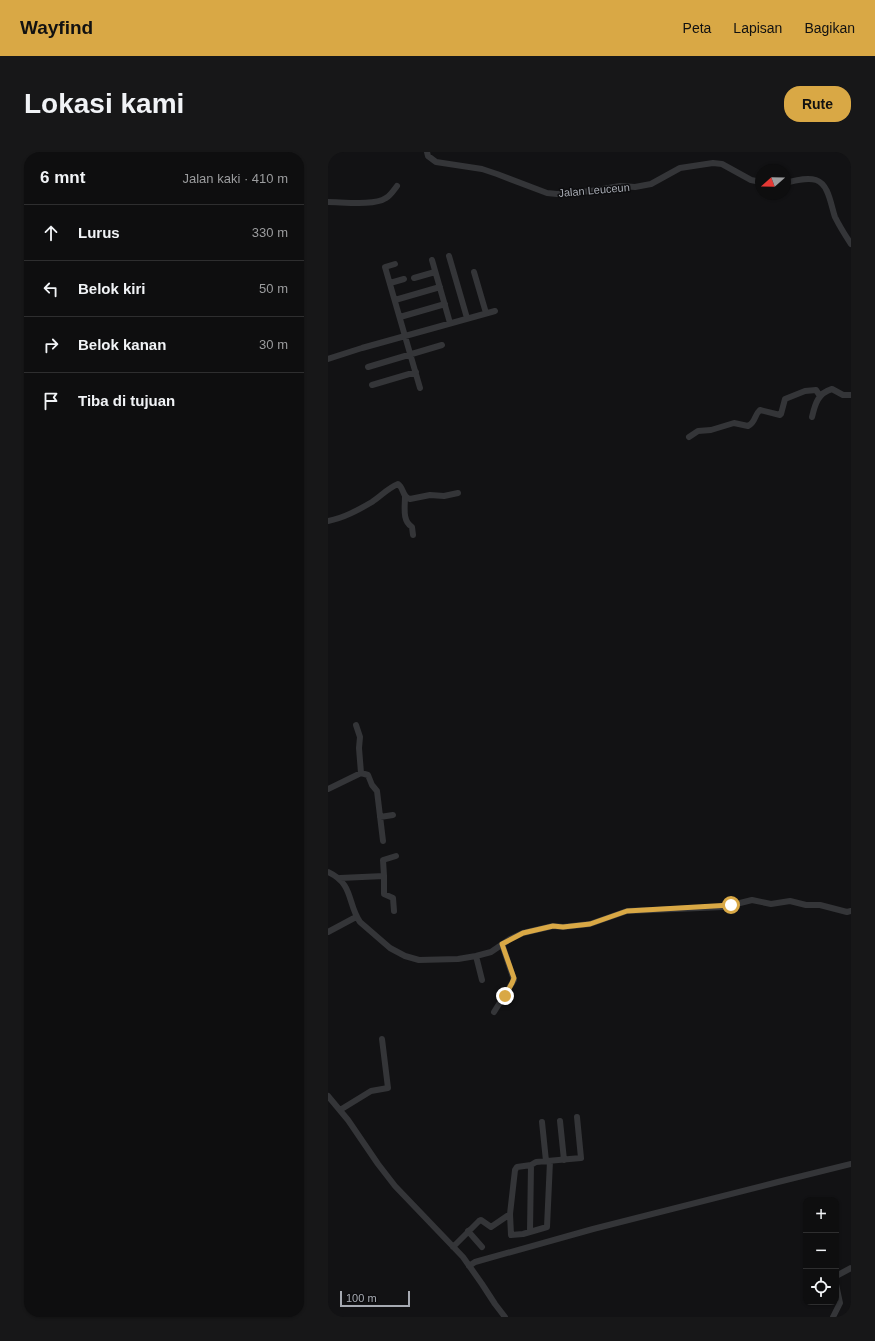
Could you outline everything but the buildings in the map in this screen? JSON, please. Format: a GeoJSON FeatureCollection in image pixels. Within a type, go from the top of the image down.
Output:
{"type":"FeatureCollection","features":[{"type":"Feature","properties":{"kind":"street","name":"Jalan Leuceun"},"geometry":{"type":"LineString","coordinates":[[427,152],[428,156],[436,162],[482,169],[547,193],[557,194],[591,191],[620,186],[635,187],[650,184],[680,168],[712,163],[722,164],[755,181]]}},
{"type":"Feature","properties":{"kind":"street"},"geometry":{"type":"LineString","coordinates":[[791,182],[815,179],[821,182],[826,190],[835,216],[851,244]]}},
{"type":"Feature","properties":{"kind":"street"},"geometry":{"type":"LineString","coordinates":[[328,202],[368,202],[382,200],[387,198],[397,186]]}},
{"type":"Feature","properties":{"kind":"street"},"geometry":{"type":"LineString","coordinates":[[449,256],[467,318]]}},
{"type":"Feature","properties":{"kind":"street"},"geometry":{"type":"LineString","coordinates":[[432,260],[450,323]]}},
{"type":"Feature","properties":{"kind":"street"},"geometry":{"type":"LineString","coordinates":[[395,264],[385,267],[420,388]]}},
{"type":"Feature","properties":{"kind":"street"},"geometry":{"type":"LineString","coordinates":[[414,278],[435,272]]}},
{"type":"Feature","properties":{"kind":"street"},"geometry":{"type":"LineString","coordinates":[[474,272],[486,313]]}},
{"type":"Feature","properties":{"kind":"street"},"geometry":{"type":"LineString","coordinates":[[390,283],[404,279]]}},
{"type":"Feature","properties":{"kind":"street"},"geometry":{"type":"LineString","coordinates":[[395,300],[440,287]]}},
{"type":"Feature","properties":{"kind":"street"},"geometry":{"type":"LineString","coordinates":[[400,317],[445,304]]}},
{"type":"Feature","properties":{"kind":"street"},"geometry":{"type":"LineString","coordinates":[[328,359],[495,311]]}},
{"type":"Feature","properties":{"kind":"street"},"geometry":{"type":"LineString","coordinates":[[368,367],[442,345]]}},
{"type":"Feature","properties":{"kind":"street"},"geometry":{"type":"LineString","coordinates":[[372,384],[416,372]]}},
{"type":"Feature","properties":{"kind":"street"},"geometry":{"type":"LineString","coordinates":[[812,417],[815,403],[820,396],[832,389],[843,395],[851,395]]}},
{"type":"Feature","properties":{"kind":"street"},"geometry":{"type":"LineString","coordinates":[[689,437],[698,431],[711,430],[734,423],[748,426],[753,423],[758,411],[760,410],[780,415],[785,399],[805,391],[816,390],[820,396]]}},
{"type":"Feature","properties":{"kind":"street"},"geometry":{"type":"LineString","coordinates":[[328,521],[352,513],[372,502],[392,486],[398,484],[405,496],[406,518],[407,523],[412,527],[413,536]]}},
{"type":"Feature","properties":{"kind":"street"},"geometry":{"type":"LineString","coordinates":[[405,496],[410,499],[430,495],[444,496],[458,493]]}},
{"type":"Feature","properties":{"kind":"street"},"geometry":{"type":"LineString","coordinates":[[356,725],[360,737],[359,748],[361,773]]}},
{"type":"Feature","properties":{"kind":"street"},"geometry":{"type":"LineString","coordinates":[[328,789],[361,773],[368,775],[372,786],[377,791],[383,840]]}},
{"type":"Feature","properties":{"kind":"street"},"geometry":{"type":"LineString","coordinates":[[380,817],[393,815]]}},
{"type":"Feature","properties":{"kind":"street"},"geometry":{"type":"LineString","coordinates":[[394,911],[393,898],[384,894],[384,860],[396,856]]}},
{"type":"Feature","properties":{"kind":"street"},"geometry":{"type":"LineString","coordinates":[[328,872],[340,878],[384,876]]}},
{"type":"Feature","properties":{"kind":"street"},"geometry":{"type":"LineString","coordinates":[[340,878],[348,890],[356,917],[360,922],[390,948],[412,959],[418,960],[452,959],[476,956],[491,952],[502,944],[523,933],[553,926],[563,927],[590,924],[633,910],[724,906],[752,900],[771,904],[790,901],[806,905],[820,905],[847,912],[851,911]]}},
{"type":"Feature","properties":{"kind":"street"},"geometry":{"type":"LineString","coordinates":[[328,932],[356,917]]}},
{"type":"Feature","properties":{"kind":"street"},"geometry":{"type":"LineString","coordinates":[[494,1012],[514,980],[502,944]]}},
{"type":"Feature","properties":{"kind":"street"},"geometry":{"type":"LineString","coordinates":[[476,956],[482,980]]}},
{"type":"Feature","properties":{"kind":"street"},"geometry":{"type":"LineString","coordinates":[[340,1110],[371,1091],[388,1088],[382,1039]]}},
{"type":"Feature","properties":{"kind":"street"},"geometry":{"type":"LineString","coordinates":[[329,1099],[340,1110],[395,1186],[469,1266],[505,1317]]}},
{"type":"Feature","properties":{"kind":"street"},"geometry":{"type":"LineString","coordinates":[[542,1122],[548,1161],[547,1227],[517,1235],[511,1235],[510,1214],[515,1170],[517,1167],[531,1165],[536,1162],[548,1161],[564,1160],[581,1158],[577,1117]]}},
{"type":"Feature","properties":{"kind":"street"},"geometry":{"type":"LineString","coordinates":[[560,1121],[564,1160]]}},
{"type":"Feature","properties":{"kind":"street"},"geometry":{"type":"LineString","coordinates":[[469,1266],[474,1262],[593,1230],[851,1164]]}},
{"type":"Feature","properties":{"kind":"street"},"geometry":{"type":"LineString","coordinates":[[530,1231],[531,1165]]}},
{"type":"Feature","properties":{"kind":"street"},"geometry":{"type":"LineString","coordinates":[[453,1247],[479,1220],[482,1220],[491,1227],[510,1214]]}},
{"type":"Feature","properties":{"kind":"street"},"geometry":{"type":"LineString","coordinates":[[468,1231],[482,1247]]}},
{"type":"Feature","properties":{"kind":"street"},"geometry":{"type":"LineString","coordinates":[[839,1274],[851,1268]]}},
{"type":"Feature","properties":{"kind":"street"},"geometry":{"type":"LineString","coordinates":[[833,1317],[839,1305]]}},
{"type":"Feature","properties":{"kind":"route"},"geometry":{"type":"LineString","coordinates":[[505,996],[514,978],[502,944],[523,933],[553,926],[563,927],[590,924],[633,910],[731,905]]}}]}
